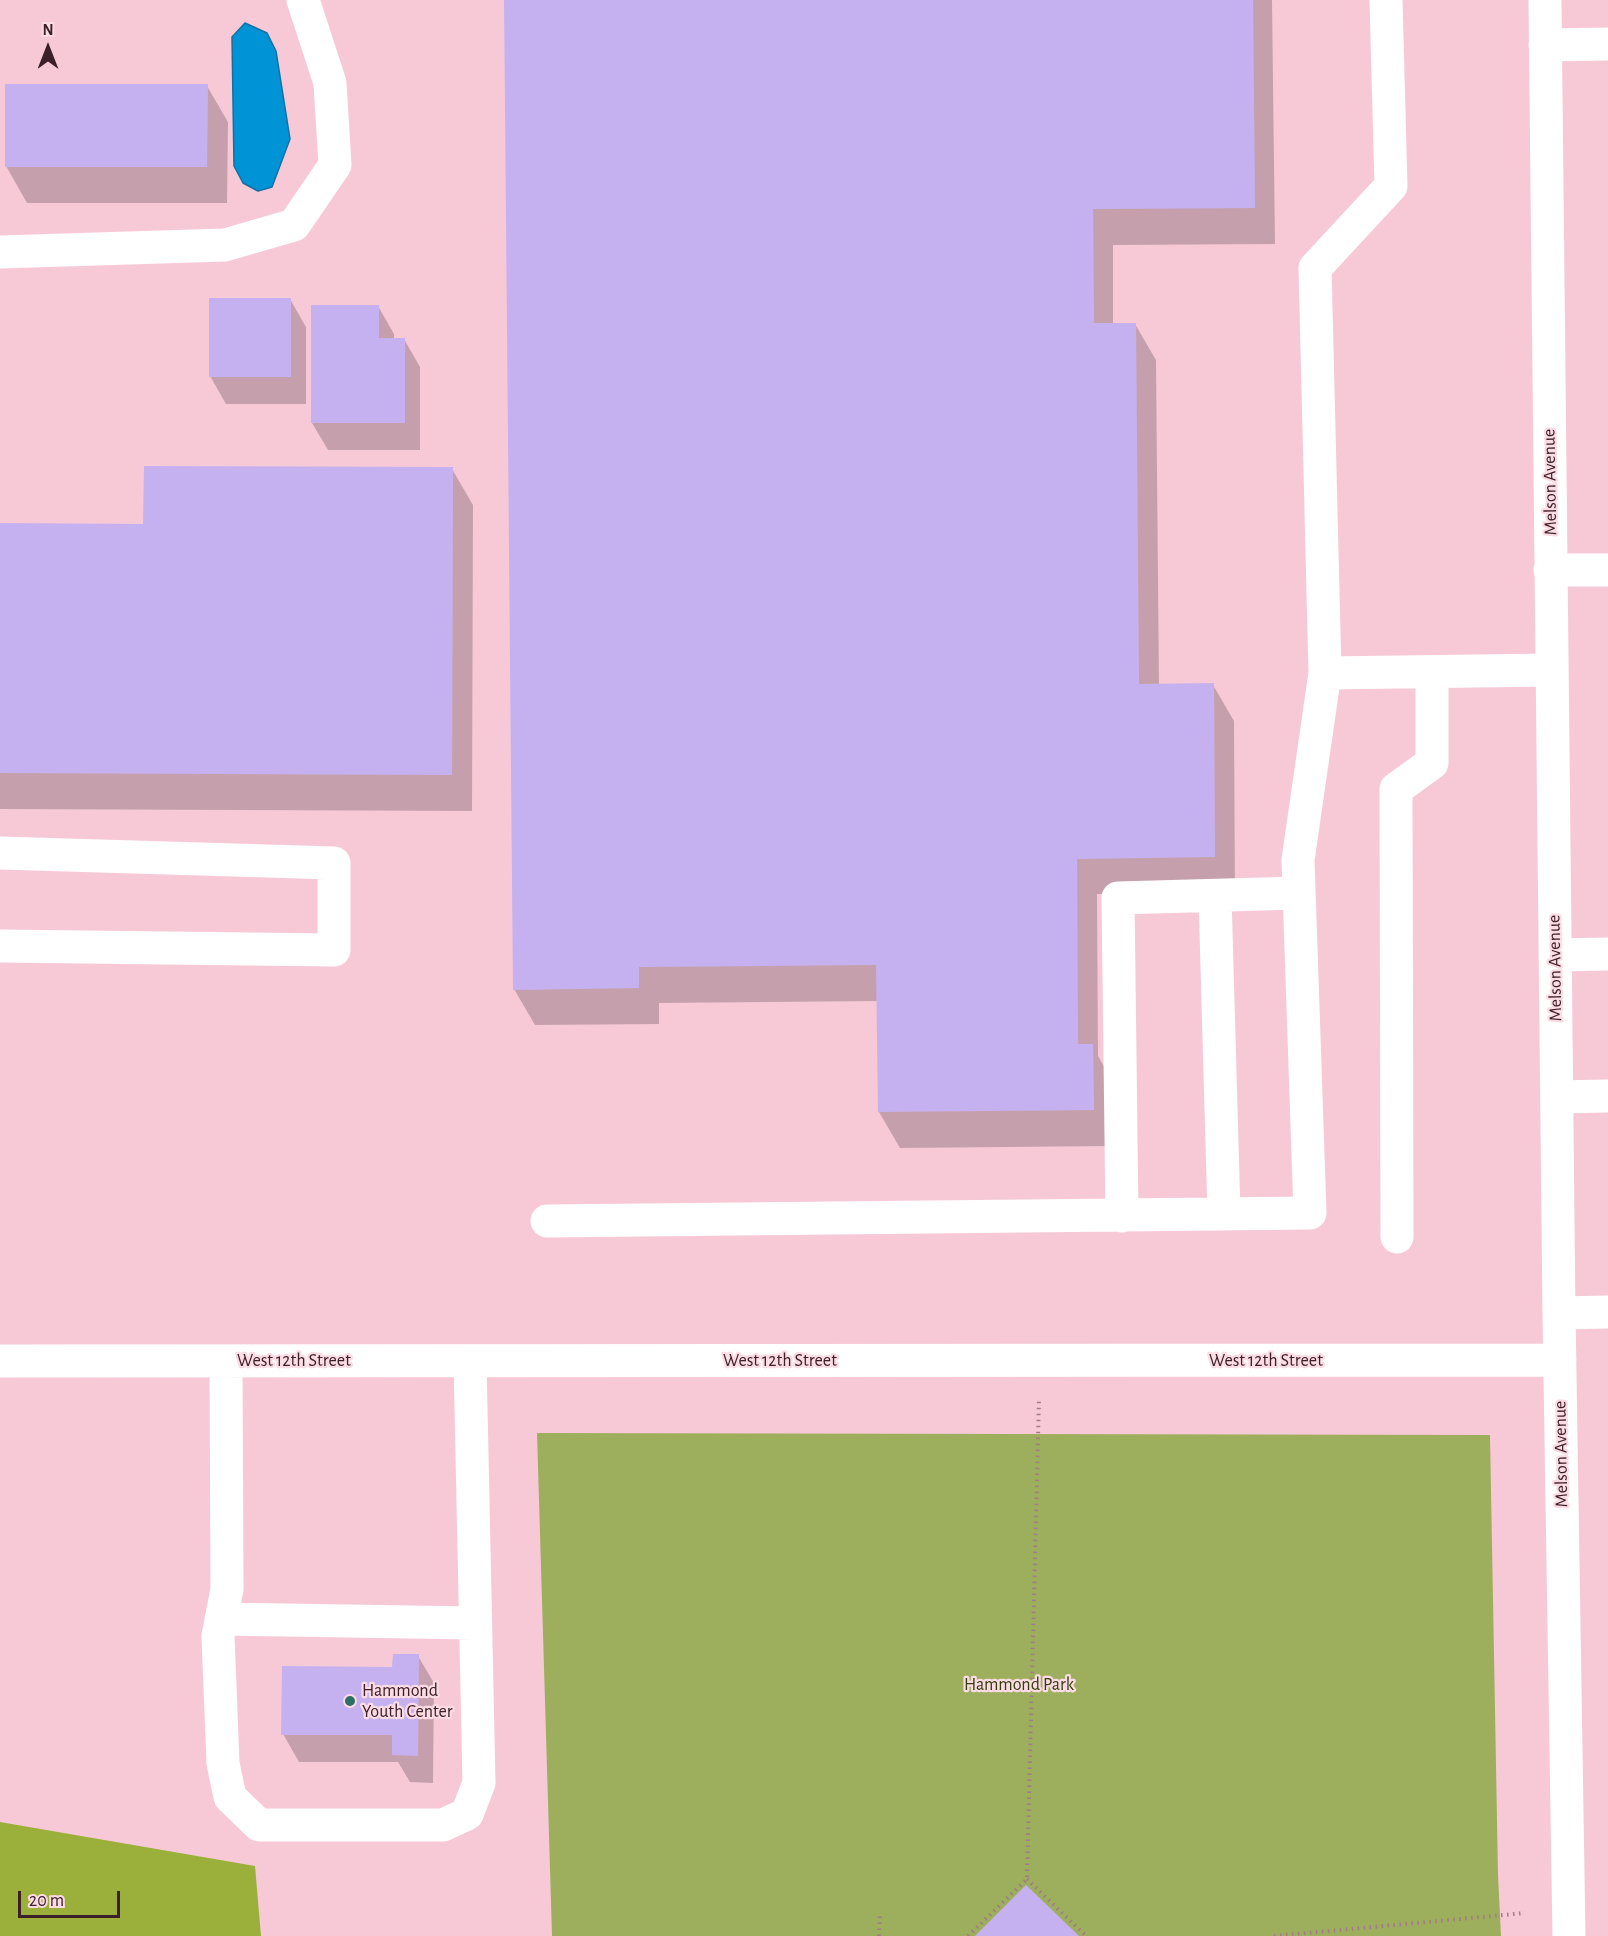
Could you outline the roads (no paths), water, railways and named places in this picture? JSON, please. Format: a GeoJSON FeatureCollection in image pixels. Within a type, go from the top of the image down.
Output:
{"type":"FeatureCollection","features":[{"type":"Feature","properties":{"kind":"street"},"geometry":{"type":"LineString","coordinates":[[0,252],[225,245],[294,225],[335,165],[330,82],[303,0]]}},
{"type":"Feature","properties":{"kind":"street"},"geometry":{"type":"LineString","coordinates":[[547,1221],[1310,1213],[1298,860],[1325,673],[1315,268],[1391,186],[1386,0]]}},
{"type":"Feature","properties":{"kind":"street","name":"Melson Avenue"},"geometry":{"type":"LineString","coordinates":[[1545,0],[1559,1313],[1569,1936]]}},
{"type":"Feature","properties":{"kind":"street"},"geometry":{"type":"LineString","coordinates":[[1545,45],[1608,44]]}},
{"type":"Feature","properties":{"kind":"street"},"geometry":{"type":"LineString","coordinates":[[1550,570],[1608,570]]}},
{"type":"Feature","properties":{"kind":"street"},"geometry":{"type":"LineString","coordinates":[[1325,673],[1552,670]]}},
{"type":"Feature","properties":{"kind":"street"},"geometry":{"type":"LineString","coordinates":[[1397,1237],[1396,789],[1432,764],[1432,672]]}},
{"type":"Feature","properties":{"kind":"street"},"geometry":{"type":"LineString","coordinates":[[0,853],[334,862],[334,950],[0,946]]}},
{"type":"Feature","properties":{"kind":"street"},"geometry":{"type":"LineString","coordinates":[[1122,1216],[1118,898],[1299,893]]}},
{"type":"Feature","properties":{"kind":"street"},"geometry":{"type":"LineString","coordinates":[[1215,896],[1224,1214]]}},
{"type":"Feature","properties":{"kind":"street"},"geometry":{"type":"LineString","coordinates":[[1555,955],[1608,954]]}},
{"type":"Feature","properties":{"kind":"street"},"geometry":{"type":"LineString","coordinates":[[1557,1097],[1608,1096]]}},
{"type":"Feature","properties":{"kind":"street"},"geometry":{"type":"LineString","coordinates":[[1559,1313],[1608,1312]]}},
{"type":"Feature","properties":{"kind":"street","name":"West 12th Street"},"geometry":{"type":"LineString","coordinates":[[0,1361],[1560,1360]]}},
{"type":"Feature","properties":{"kind":"street"},"geometry":{"type":"LineString","coordinates":[[226,1361],[226,1589],[218,1636],[223,1763],[230,1797],[259,1825],[443,1825],[466,1814],[479,1783],[471,1361]]}},
{"type":"Feature","properties":{"kind":"street"},"geometry":{"type":"LineString","coordinates":[[221,1619],[475,1623]]}},
{"type":"Feature","properties":{"kind":"water"},"geometry":{"type":"Polygon","coordinates":[[[245,23],[267,33],[276,51],[290,139],[272,187],[258,191],[243,183],[234,166],[232,37],[245,23]]]}},
{"type":"Feature","properties":{"kind":"place","name":"Hammond Youth Center"},"geometry":{"type":"Point","coordinates":[350,1701]}},
{"type":"Feature","properties":{"kind":"park label","name":"Hammond Park"},"geometry":{"type":"Point","coordinates":[1019,1685]}}]}
